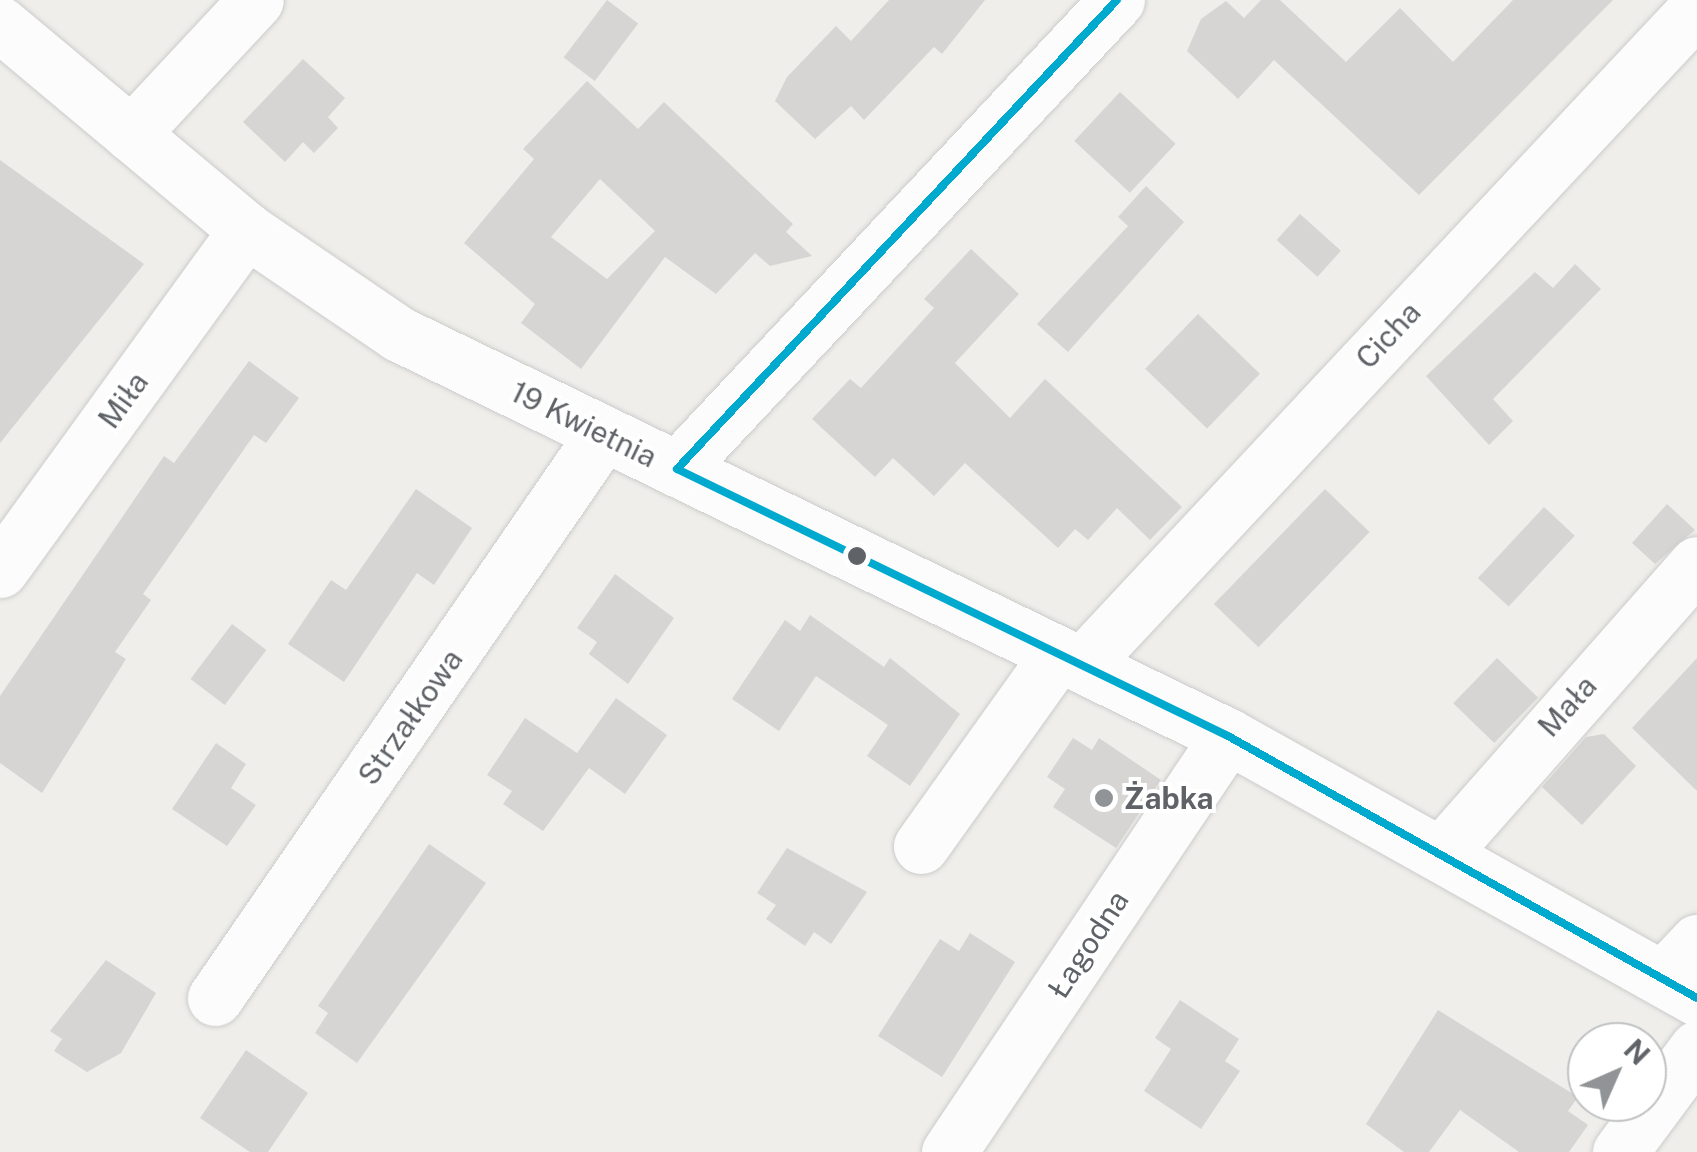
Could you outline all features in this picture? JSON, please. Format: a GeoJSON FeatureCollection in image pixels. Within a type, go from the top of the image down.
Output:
{"type":"FeatureCollection","features":[{"type":"Feature","properties":{"kind":"street"},"geometry":{"type":"LineString","coordinates":[[131,134],[256,0]]}},
{"type":"Feature","properties":{"kind":"street"},"geometry":{"type":"LineString","coordinates":[[677,469],[1118,0]]}},
{"type":"Feature","properties":{"kind":"street","name":"Cicha"},"geometry":{"type":"LineString","coordinates":[[921,846],[1070,660],[1697,8]]}},
{"type":"Feature","properties":{"kind":"street","name":"19 Kwietnia"},"geometry":{"type":"LineString","coordinates":[[0,24],[246,230],[399,334],[1228,736],[1442,853],[1686,973]]}},
{"type":"Feature","properties":{"kind":"street","name":"Miła"},"geometry":{"type":"LineString","coordinates":[[0,570],[246,230]]}},
{"type":"Feature","properties":{"kind":"street","name":"Strzałkowa"},"geometry":{"type":"LineString","coordinates":[[215,998],[603,434]]}},
{"type":"Feature","properties":{"kind":"street","name":"Mała"},"geometry":{"type":"LineString","coordinates":[[1442,853],[1697,564]]}},
{"type":"Feature","properties":{"kind":"street","name":"Łagodna"},"geometry":{"type":"LineString","coordinates":[[949,1152],[1228,736]]}},
{"type":"Feature","properties":{"kind":"street"},"geometry":{"type":"LineString","coordinates":[[1620,1152],[1697,1048]]}},
{"type":"Feature","properties":{"kind":"building"},"geometry":{"type":"Polygon","coordinates":[[[607,0],[638,23],[595,81],[564,58],[607,0]]]}},
{"type":"Feature","properties":{"kind":"building"},"geometry":{"type":"Polygon","coordinates":[[[889,0],[985,0],[942,54],[934,47],[864,120],[851,106],[815,139],[775,101],[787,77],[836,26],[851,41],[889,0]]]}},
{"type":"Feature","properties":{"kind":"building"},"geometry":{"type":"Polygon","coordinates":[[[1261,0],[1280,0],[1346,62],[1400,8],[1453,62],[1513,0],[1613,0],[1419,195],[1274,60],[1238,99],[1187,51],[1201,19],[1226,1],[1244,18],[1261,0]]]}},
{"type":"Feature","properties":{"kind":"building"},"geometry":{"type":"Polygon","coordinates":[[[303,59],[345,98],[328,117],[338,128],[314,153],[303,142],[285,162],[243,122],[303,59]]]}},
{"type":"Feature","properties":{"kind":"building"},"geometry":{"type":"Polygon","coordinates":[[[587,81],[638,129],[664,102],[793,224],[786,232],[812,256],[770,266],[755,253],[716,294],[665,257],[581,369],[521,323],[535,304],[464,243],[534,159],[523,149],[587,81]],[[600,179],[551,237],[607,279],[655,231],[600,179]]]}},
{"type":"Feature","properties":{"kind":"building"},"geometry":{"type":"Polygon","coordinates":[[[1120,92],[1176,144],[1130,193],[1074,141],[1120,92]]]}},
{"type":"Feature","properties":{"kind":"building"},"geometry":{"type":"Polygon","coordinates":[[[0,160],[144,264],[0,443],[0,160]]]}},
{"type":"Feature","properties":{"kind":"building"},"geometry":{"type":"Polygon","coordinates":[[[1146,186],[1184,222],[1068,352],[1037,324],[1128,226],[1118,217],[1146,186]]]}},
{"type":"Feature","properties":{"kind":"building"},"geometry":{"type":"Polygon","coordinates":[[[1300,214],[1341,251],[1317,277],[1277,240],[1300,214]]]}},
{"type":"Feature","properties":{"kind":"building"},"geometry":{"type":"Polygon","coordinates":[[[971,249],[1019,294],[955,363],[1010,418],[1045,379],[1182,507],[1150,540],[1117,508],[1088,540],[1075,529],[1058,548],[965,463],[934,496],[893,458],[875,477],[812,419],[850,379],[861,388],[934,308],[924,299],[971,249]]]}},
{"type":"Feature","properties":{"kind":"building"},"geometry":{"type":"Polygon","coordinates":[[[1575,264],[1601,289],[1493,399],[1513,421],[1489,445],[1426,376],[1535,272],[1553,288],[1575,264]]]}},
{"type":"Feature","properties":{"kind":"building"},"geometry":{"type":"Polygon","coordinates":[[[1198,314],[1260,374],[1207,428],[1145,369],[1198,314]]]}},
{"type":"Feature","properties":{"kind":"building"},"geometry":{"type":"Polygon","coordinates":[[[249,361],[299,398],[266,443],[254,435],[143,594],[151,600],[115,652],[126,659],[42,793],[0,763],[0,696],[164,456],[174,463],[249,361]]]}},
{"type":"Feature","properties":{"kind":"building"},"geometry":{"type":"Polygon","coordinates":[[[416,489],[472,528],[434,585],[417,573],[344,682],[288,644],[331,580],[346,590],[416,489]]]}},
{"type":"Feature","properties":{"kind":"building"},"geometry":{"type":"Polygon","coordinates":[[[1325,489],[1370,532],[1258,647],[1214,604],[1325,489]]]}},
{"type":"Feature","properties":{"kind":"building"},"geometry":{"type":"Polygon","coordinates":[[[1667,504],[1695,530],[1655,564],[1632,543],[1667,504]]]}},
{"type":"Feature","properties":{"kind":"building"},"geometry":{"type":"Polygon","coordinates":[[[1544,507],[1575,536],[1509,607],[1478,578],[1544,507]]]}},
{"type":"Feature","properties":{"kind":"building"},"geometry":{"type":"Polygon","coordinates":[[[615,574],[674,618],[628,684],[589,654],[597,642],[577,628],[615,574]]]}},
{"type":"Feature","properties":{"kind":"building"},"geometry":{"type":"Polygon","coordinates":[[[810,615],[884,667],[890,658],[960,714],[910,786],[867,756],[888,725],[816,676],[779,731],[732,699],[785,620],[800,631],[810,615]]]}},
{"type":"Feature","properties":{"kind":"building"},"geometry":{"type":"Polygon","coordinates":[[[232,624],[266,650],[225,705],[190,679],[232,624]]]}},
{"type":"Feature","properties":{"kind":"building"},"geometry":{"type":"Polygon","coordinates":[[[1497,658],[1538,698],[1494,743],[1453,703],[1497,658]]]}},
{"type":"Feature","properties":{"kind":"building"},"geometry":{"type":"Polygon","coordinates":[[[1697,658],[1697,791],[1632,728],[1697,658]]]}},
{"type":"Feature","properties":{"kind":"building"},"geometry":{"type":"Polygon","coordinates":[[[616,698],[667,735],[625,794],[589,768],[543,831],[503,804],[512,791],[487,775],[525,718],[577,753],[616,698]]]}},
{"type":"Feature","properties":{"kind":"building"},"geometry":{"type":"Polygon","coordinates":[[[1604,734],[1636,766],[1582,825],[1542,787],[1586,737],[1604,734]]]}},
{"type":"Feature","properties":{"kind":"building","name":"Żabka"},"geometry":{"type":"Polygon","coordinates":[[[1073,738],[1092,750],[1099,738],[1161,780],[1116,848],[1053,807],[1065,789],[1047,777],[1073,738]]]}},
{"type":"Feature","properties":{"kind":"building"},"geometry":{"type":"Polygon","coordinates":[[[216,743],[246,764],[231,788],[256,805],[227,846],[172,809],[216,743]]]}},
{"type":"Feature","properties":{"kind":"building"},"geometry":{"type":"Polygon","coordinates":[[[429,844],[486,883],[357,1063],[315,1033],[328,1013],[318,1006],[429,844]]]}},
{"type":"Feature","properties":{"kind":"building"},"geometry":{"type":"Polygon","coordinates":[[[787,848],[867,892],[831,944],[814,932],[805,946],[766,919],[776,905],[757,893],[787,848]]]}},
{"type":"Feature","properties":{"kind":"building"},"geometry":{"type":"Polygon","coordinates":[[[970,933],[1015,962],[942,1077],[878,1036],[940,939],[959,951],[970,933]]]}},
{"type":"Feature","properties":{"kind":"building"},"geometry":{"type":"Polygon","coordinates":[[[106,960],[156,993],[121,1053],[87,1072],[54,1051],[62,1039],[50,1031],[106,960]]]}},
{"type":"Feature","properties":{"kind":"building"},"geometry":{"type":"Polygon","coordinates":[[[1180,1000],[1239,1039],[1225,1061],[1240,1071],[1201,1129],[1144,1091],[1171,1049],[1155,1038],[1180,1000]]]}},
{"type":"Feature","properties":{"kind":"building"},"geometry":{"type":"Polygon","coordinates":[[[1438,1010],[1567,1090],[1567,1122],[1588,1125],[1569,1152],[1519,1152],[1460,1110],[1429,1152],[1404,1152],[1366,1124],[1438,1010]]]}},
{"type":"Feature","properties":{"kind":"building"},"geometry":{"type":"Polygon","coordinates":[[[246,1050],[308,1093],[268,1152],[250,1152],[200,1118],[246,1050]]]}},
{"type":"Feature","properties":{"kind":"transit line"},"geometry":{"type":"LineString","coordinates":[[677,469],[1117,0]]}},
{"type":"Feature","properties":{"kind":"transit line"},"geometry":{"type":"LineString","coordinates":[[677,469],[1228,736],[1697,998]]}},
{"type":"Feature","properties":{"kind":"place","name":"Żabka"},"geometry":{"type":"Point","coordinates":[1104,798]}}]}
